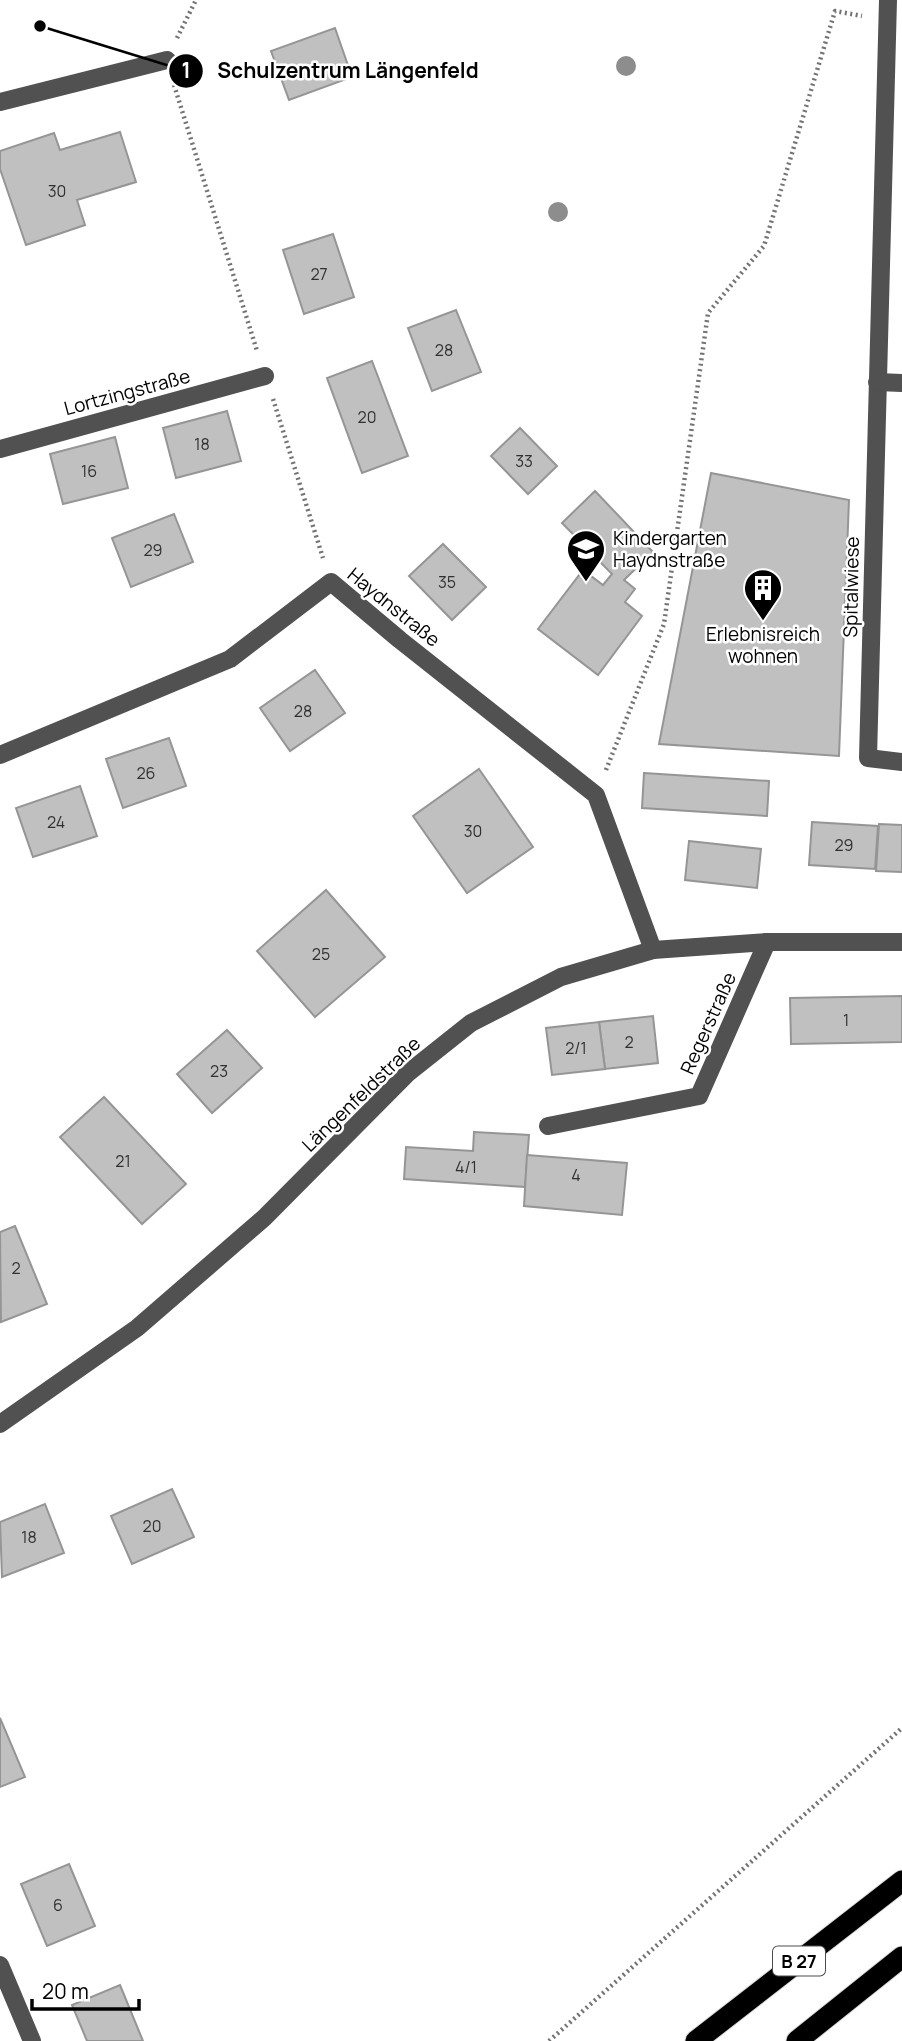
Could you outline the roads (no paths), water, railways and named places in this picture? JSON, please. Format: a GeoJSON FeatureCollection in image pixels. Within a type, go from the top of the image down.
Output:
{"type":"FeatureCollection","features":[{"type":"Feature","properties":{"kind":"highway","name":"B 27"},"geometry":{"type":"LineString","coordinates":[[696,2041],[902,1881]]}},
{"type":"Feature","properties":{"kind":"highway"},"geometry":{"type":"LineString","coordinates":[[797,2041],[902,1957]]}},
{"type":"Feature","properties":{"kind":"street","name":"Spitalwiese"},"geometry":{"type":"LineString","coordinates":[[888,0],[867,758],[902,762]]}},
{"type":"Feature","properties":{"kind":"street"},"geometry":{"type":"LineString","coordinates":[[0,102],[167,60]]}},
{"type":"Feature","properties":{"kind":"street","name":"Lortzingstraße"},"geometry":{"type":"LineString","coordinates":[[0,449],[265,376]]}},
{"type":"Feature","properties":{"kind":"street"},"geometry":{"type":"LineString","coordinates":[[877,382],[902,383]]}},
{"type":"Feature","properties":{"kind":"street","name":"Haydnstraße"},"geometry":{"type":"LineString","coordinates":[[0,755],[230,659],[331,582],[596,795],[653,950]]}},
{"type":"Feature","properties":{"kind":"street","name":"Längenfeldstraße"},"geometry":{"type":"LineString","coordinates":[[0,1424],[137,1328],[264,1218],[408,1073],[471,1023],[561,977],[653,950],[767,942],[902,942]]}},
{"type":"Feature","properties":{"kind":"street","name":"Regerstraße"},"geometry":{"type":"LineString","coordinates":[[548,1126],[699,1096],[767,942]]}},
{"type":"Feature","properties":{"kind":"street"},"geometry":{"type":"LineString","coordinates":[[0,1965],[32,2041]]}},
{"type":"Feature","properties":{"kind":"place","name":"Schulzentrum Längenfeld"},"geometry":{"type":"Point","coordinates":[40,26]}},
{"type":"Feature","properties":{"kind":"place","name":"Kindergarten Haydnstraße"},"geometry":{"type":"Point","coordinates":[586,583]}},
{"type":"Feature","properties":{"kind":"place","name":"Erlebnisreich wohnen"},"geometry":{"type":"Point","coordinates":[763,622]}}]}
